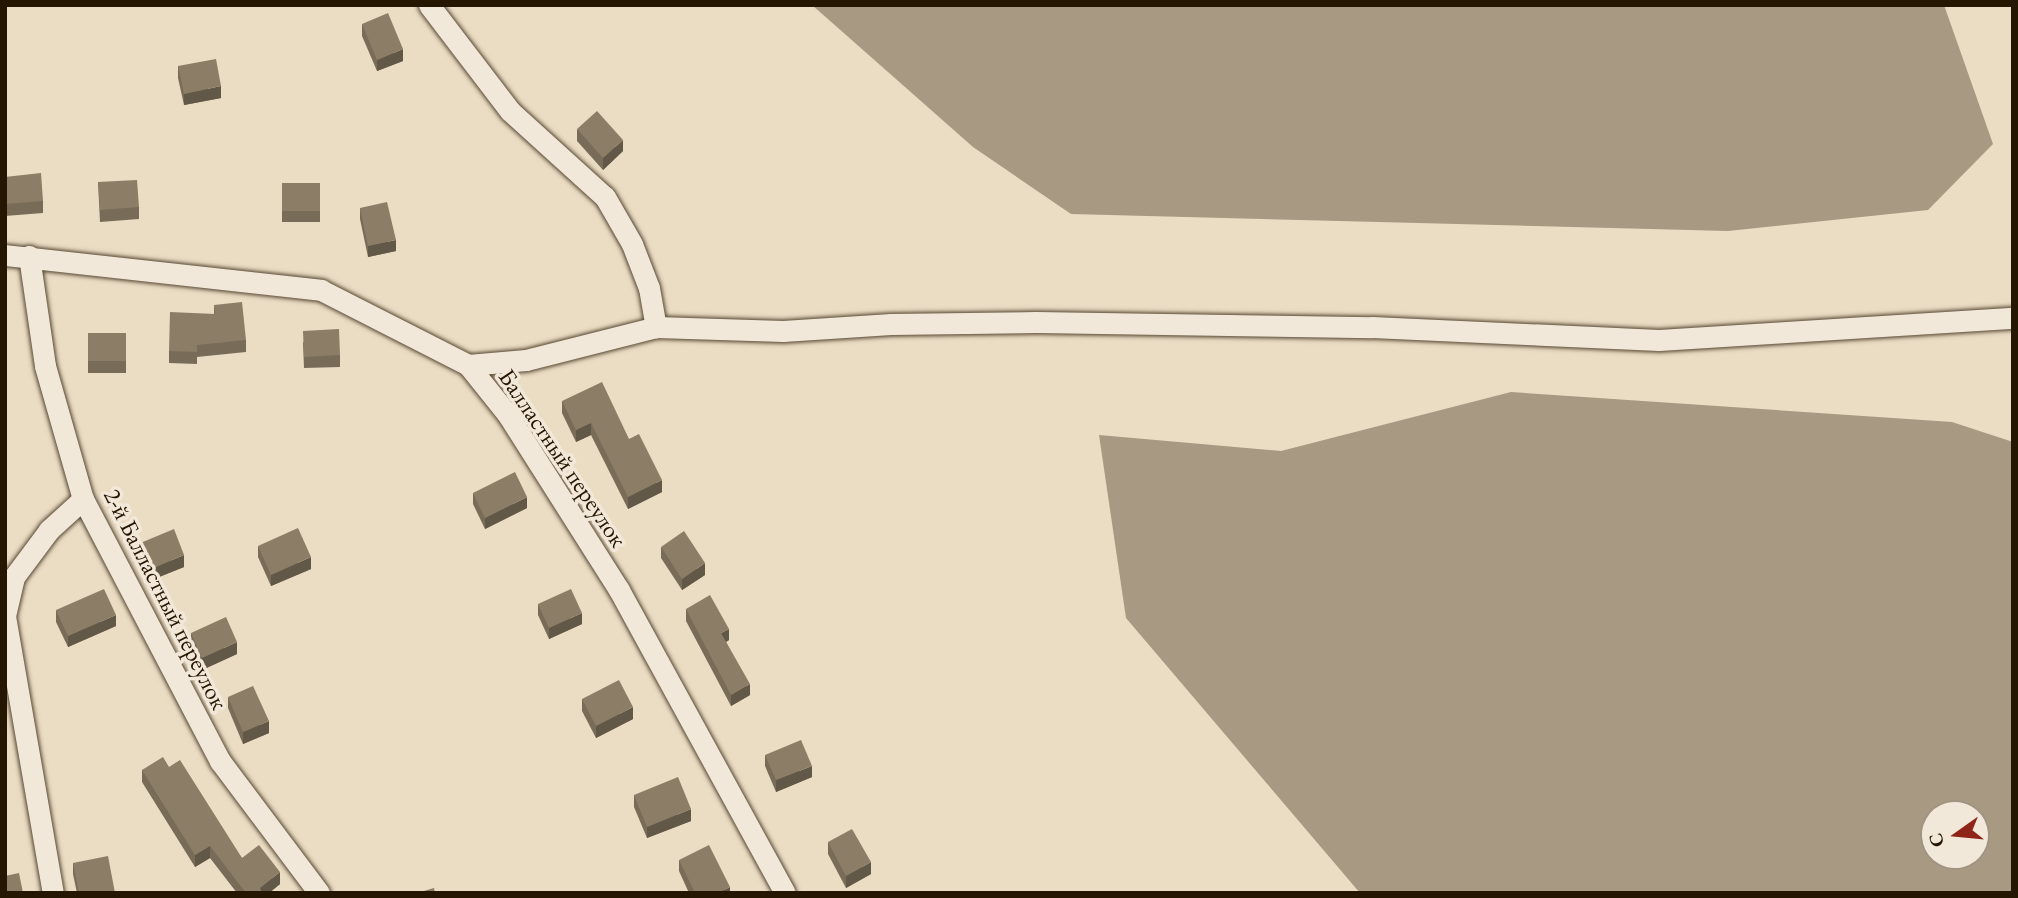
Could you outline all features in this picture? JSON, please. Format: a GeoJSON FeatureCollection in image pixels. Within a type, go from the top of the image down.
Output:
{"type":"FeatureCollection","features":[{"type":"Feature","properties":{"kind":"street"},"geometry":{"type":"LineString","coordinates":[[429,5],[510,111],[604,197],[632,244],[649,288],[656,327]]}},
{"type":"Feature","properties":{"kind":"street","name":"Балластный переулок"},"geometry":{"type":"LineString","coordinates":[[5,255],[29,256],[78,266],[321,290],[468,365],[508,415],[619,590],[785,893]]}},
{"type":"Feature","properties":{"kind":"street","name":"2-й Балластный переулок"},"geometry":{"type":"LineString","coordinates":[[29,256],[45,366],[83,499],[220,761],[319,893]]}},
{"type":"Feature","properties":{"kind":"street"},"geometry":{"type":"LineString","coordinates":[[468,365],[526,360],[656,327],[783,331],[917,323],[1274,325],[1659,340],[2013,318]]}},
{"type":"Feature","properties":{"kind":"street"},"geometry":{"type":"LineString","coordinates":[[53,893],[5,616],[14,577],[49,530],[83,499]]}},
{"type":"Feature","properties":{"kind":"shaded area"},"geometry":{"type":"Polygon","coordinates":[[[812,5],[1944,5],[1993,144],[1928,210],[1728,231],[1071,214],[973,147],[812,5]]]}},
{"type":"Feature","properties":{"kind":"shaded area"},"geometry":{"type":"Polygon","coordinates":[[[1511,392],[1952,422],[2013,442],[2013,893],[1360,893],[1126,618],[1099,435],[1281,451],[1511,392]]]}},
{"type":"Feature","properties":{"kind":"building"},"geometry":{"type":"Polygon","coordinates":[[[388,13],[403,49],[377,60],[362,24],[388,13]]]}},
{"type":"Feature","properties":{"kind":"building"},"geometry":{"type":"Polygon","coordinates":[[[216,59],[221,86],[184,94],[178,66],[216,59]]]}},
{"type":"Feature","properties":{"kind":"building"},"geometry":{"type":"Polygon","coordinates":[[[597,111],[623,140],[603,158],[577,129],[597,111]]]}},
{"type":"Feature","properties":{"kind":"building"},"geometry":{"type":"Polygon","coordinates":[[[41,173],[43,201],[5,204],[5,177],[41,173]]]}},
{"type":"Feature","properties":{"kind":"building"},"geometry":{"type":"Polygon","coordinates":[[[137,180],[139,207],[100,210],[98,182],[137,180]]]}},
{"type":"Feature","properties":{"kind":"building"},"geometry":{"type":"Polygon","coordinates":[[[282,183],[320,183],[320,211],[282,211],[282,183]]]}},
{"type":"Feature","properties":{"kind":"building"},"geometry":{"type":"Polygon","coordinates":[[[387,202],[396,240],[368,246],[360,208],[387,202]]]}},
{"type":"Feature","properties":{"kind":"building"},"geometry":{"type":"Polygon","coordinates":[[[242,302],[246,340],[197,345],[197,352],[169,351],[170,312],[215,314],[214,305],[242,302]]]}},
{"type":"Feature","properties":{"kind":"building"},"geometry":{"type":"Polygon","coordinates":[[[339,329],[340,355],[304,357],[303,331],[339,329]]]}},
{"type":"Feature","properties":{"kind":"building"},"geometry":{"type":"Polygon","coordinates":[[[88,333],[126,333],[126,361],[88,361],[88,333]]]}},
{"type":"Feature","properties":{"kind":"building"},"geometry":{"type":"Polygon","coordinates":[[[602,382],[629,439],[639,434],[662,480],[628,497],[591,423],[576,430],[562,401],[602,382]]]}},
{"type":"Feature","properties":{"kind":"building"},"geometry":{"type":"Polygon","coordinates":[[[515,472],[527,497],[485,518],[473,493],[515,472]]]}},
{"type":"Feature","properties":{"kind":"building"},"geometry":{"type":"Polygon","coordinates":[[[298,528],[311,557],[271,575],[258,546],[298,528]]]}},
{"type":"Feature","properties":{"kind":"building"},"geometry":{"type":"Polygon","coordinates":[[[174,529],[184,555],[149,570],[138,544],[174,529]]]}},
{"type":"Feature","properties":{"kind":"building"},"geometry":{"type":"Polygon","coordinates":[[[684,531],[705,563],[682,579],[661,547],[684,531]]]}},
{"type":"Feature","properties":{"kind":"building"},"geometry":{"type":"Polygon","coordinates":[[[104,589],[116,615],[68,636],[56,610],[104,589]]]}},
{"type":"Feature","properties":{"kind":"building"},"geometry":{"type":"Polygon","coordinates":[[[571,589],[582,613],[549,628],[538,604],[571,589]]]}},
{"type":"Feature","properties":{"kind":"building"},"geometry":{"type":"Polygon","coordinates":[[[710,595],[729,629],[721,633],[750,684],[731,695],[686,609],[710,595]]]}},
{"type":"Feature","properties":{"kind":"building"},"geometry":{"type":"Polygon","coordinates":[[[226,617],[237,642],[202,658],[191,633],[226,617]]]}},
{"type":"Feature","properties":{"kind":"building"},"geometry":{"type":"Polygon","coordinates":[[[619,680],[633,707],[596,726],[582,699],[619,680]]]}},
{"type":"Feature","properties":{"kind":"building"},"geometry":{"type":"Polygon","coordinates":[[[253,686],[269,721],[243,732],[228,697],[253,686]]]}},
{"type":"Feature","properties":{"kind":"building"},"geometry":{"type":"Polygon","coordinates":[[[801,740],[812,766],[776,780],[765,755],[801,740]]]}},
{"type":"Feature","properties":{"kind":"building"},"geometry":{"type":"Polygon","coordinates":[[[163,757],[169,767],[180,760],[242,858],[259,845],[280,872],[260,888],[262,893],[246,893],[210,846],[195,855],[142,770],[163,757]]]}},
{"type":"Feature","properties":{"kind":"building"},"geometry":{"type":"Polygon","coordinates":[[[678,777],[691,809],[647,827],[634,795],[678,777]]]}},
{"type":"Feature","properties":{"kind":"building"},"geometry":{"type":"Polygon","coordinates":[[[852,829],[871,862],[846,876],[828,842],[852,829]]]}},
{"type":"Feature","properties":{"kind":"building"},"geometry":{"type":"Polygon","coordinates":[[[709,845],[730,887],[718,893],[695,893],[679,860],[709,845]]]}},
{"type":"Feature","properties":{"kind":"building"},"geometry":{"type":"Polygon","coordinates":[[[108,856],[115,893],[79,893],[73,863],[108,856]]]}},
{"type":"Feature","properties":{"kind":"building"},"geometry":{"type":"Polygon","coordinates":[[[19,873],[23,893],[5,893],[5,876],[19,873]]]}},
{"type":"Feature","properties":{"kind":"building"},"geometry":{"type":"Polygon","coordinates":[[[434,888],[435,893],[417,893],[434,888]]]}}]}
